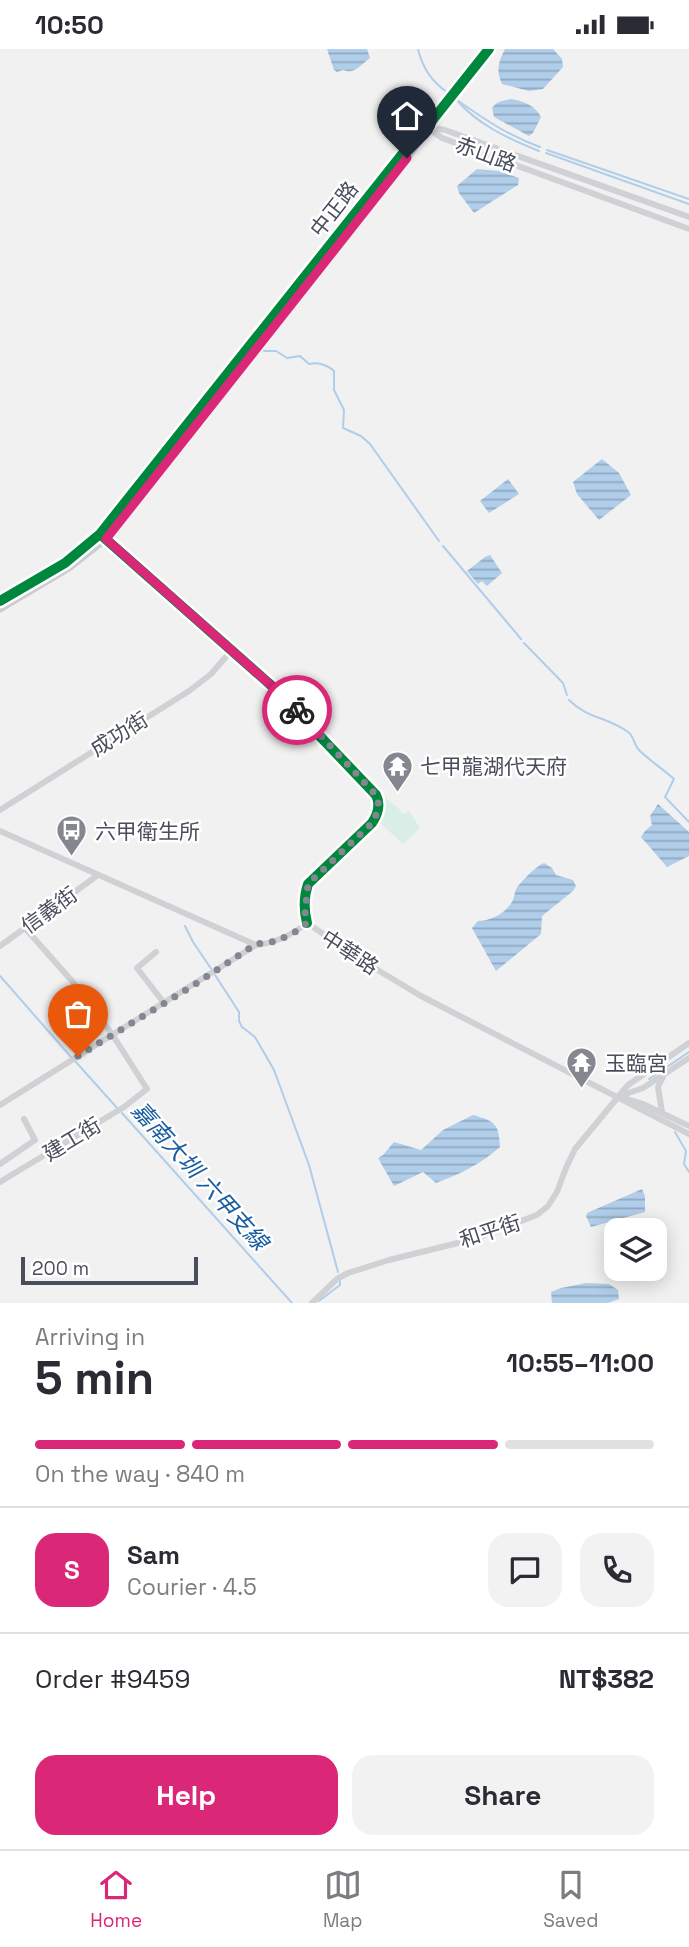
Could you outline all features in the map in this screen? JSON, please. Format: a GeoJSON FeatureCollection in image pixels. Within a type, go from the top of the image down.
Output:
{"type":"FeatureCollection","features":[{"type":"Feature","properties":{"kind":"main road","name":"中正路"},"geometry":{"type":"LineString","coordinates":[[0,609],[69,568],[103,537],[419,133],[427,127],[489,49]]}},
{"type":"Feature","properties":{"kind":"main road","name":"中正路"},"geometry":{"type":"LineString","coordinates":[[0,601],[103,537]]}},
{"type":"Feature","properties":{"kind":"street","name":"赤山路"},"geometry":{"type":"LineString","coordinates":[[427,127],[445,129],[689,217]]}},
{"type":"Feature","properties":{"kind":"street","name":"赤山路"},"geometry":{"type":"LineString","coordinates":[[427,127],[442,138],[689,229]]}},
{"type":"Feature","properties":{"kind":"street"},"geometry":{"type":"LineString","coordinates":[[103,537],[288,701],[376,795],[379,801],[372,823],[308,884],[305,914],[307,923]]}},
{"type":"Feature","properties":{"kind":"street","name":"成功街"},"geometry":{"type":"LineString","coordinates":[[0,810],[189,691],[211,674],[232,650]]}},
{"type":"Feature","properties":{"kind":"street"},"geometry":{"type":"LineString","coordinates":[[0,831],[256,944]]}},
{"type":"Feature","properties":{"kind":"street","name":"信義街"},"geometry":{"type":"LineString","coordinates":[[0,946],[97,875]]}},
{"type":"Feature","properties":{"kind":"street","name":"中華路"},"geometry":{"type":"LineString","coordinates":[[0,1105],[256,944],[277,941],[307,923],[421,996],[689,1134]]}},
{"type":"Feature","properties":{"kind":"street","name":"建工街"},"geometry":{"type":"LineString","coordinates":[[0,1182],[119,1110],[147,1089],[112,1034],[72,981],[25,928]]}},
{"type":"Feature","properties":{"kind":"street"},"geometry":{"type":"LineString","coordinates":[[156,952],[137,968],[164,1003]]}},
{"type":"Feature","properties":{"kind":"street","name":"和平街"},"geometry":{"type":"LineString","coordinates":[[312,1303],[337,1279],[348,1273],[389,1259],[474,1238],[537,1215],[548,1206],[557,1192],[575,1149],[628,1085],[689,1043]]}},
{"type":"Feature","properties":{"kind":"street"},"geometry":{"type":"LineString","coordinates":[[618,1097],[643,1088],[689,1058]]}},
{"type":"Feature","properties":{"kind":"street"},"geometry":{"type":"LineString","coordinates":[[662,1112],[658,1087],[664,1075]]}},
{"type":"Feature","properties":{"kind":"street","name":"中華路"},"geometry":{"type":"LineString","coordinates":[[618,1097],[662,1112],[689,1126]]}},
{"type":"Feature","properties":{"kind":"street"},"geometry":{"type":"LineString","coordinates":[[0,1164],[35,1140],[24,1119]]}},
{"type":"Feature","properties":{"kind":"green space"},"geometry":{"type":"Polygon","coordinates":[[[384,797],[403,814],[409,811],[420,828],[403,844],[378,821],[381,815],[379,801],[384,797]]]}},
{"type":"Feature","properties":{"kind":"water"},"geometry":{"type":"Polygon","coordinates":[[[327,49],[367,49],[370,58],[354,70],[337,72],[327,49]]]}},
{"type":"Feature","properties":{"kind":"water"},"geometry":{"type":"Polygon","coordinates":[[[505,49],[553,49],[562,59],[563,67],[543,89],[529,91],[502,84],[499,67],[505,49]]]}},
{"type":"Feature","properties":{"kind":"water"},"geometry":{"type":"Polygon","coordinates":[[[511,99],[528,104],[541,117],[529,136],[494,117],[492,108],[511,99]]]}},
{"type":"Feature","properties":{"kind":"water"},"geometry":{"type":"Polygon","coordinates":[[[477,169],[498,171],[519,178],[518,185],[474,213],[457,186],[477,169]]]}},
{"type":"Feature","properties":{"kind":"water"},"geometry":{"type":"Polygon","coordinates":[[[602,459],[619,473],[631,495],[599,520],[577,494],[573,482],[602,459]]]}},
{"type":"Feature","properties":{"kind":"water"},"geometry":{"type":"Polygon","coordinates":[[[508,479],[519,494],[489,513],[480,501],[508,479]]]}},
{"type":"Feature","properties":{"kind":"water"},"geometry":{"type":"Polygon","coordinates":[[[490,555],[502,573],[487,586],[482,581],[478,584],[467,571],[490,555]]]}},
{"type":"Feature","properties":{"kind":"water"},"geometry":{"type":"Polygon","coordinates":[[[658,804],[689,832],[689,856],[667,867],[641,837],[652,825],[650,816],[658,804]]]}},
{"type":"Feature","properties":{"kind":"water"},"geometry":{"type":"Polygon","coordinates":[[[544,863],[552,868],[556,875],[573,880],[576,886],[542,916],[541,934],[496,971],[472,928],[478,921],[492,918],[505,910],[512,902],[518,886],[544,863]]]}},
{"type":"Feature","properties":{"kind":"water"},"geometry":{"type":"Polygon","coordinates":[[[473,1115],[486,1119],[497,1128],[500,1147],[470,1168],[436,1183],[423,1172],[394,1186],[378,1158],[394,1142],[421,1150],[443,1130],[473,1115]]]}},
{"type":"Feature","properties":{"kind":"water"},"geometry":{"type":"Polygon","coordinates":[[[642,1189],[645,1196],[645,1212],[623,1218],[604,1218],[604,1223],[591,1227],[587,1213],[642,1189]]]}},
{"type":"Feature","properties":{"kind":"water"},"geometry":{"type":"Polygon","coordinates":[[[586,1283],[609,1284],[618,1290],[619,1299],[608,1303],[552,1303],[551,1292],[586,1283]]]}},
{"type":"Feature","properties":{"kind":"waterway"},"geometry":{"type":"LineString","coordinates":[[418,49],[428,73],[447,92]]}},
{"type":"Feature","properties":{"kind":"waterway"},"geometry":{"type":"LineString","coordinates":[[455,98],[483,123],[539,151]]}},
{"type":"Feature","properties":{"kind":"waterway"},"geometry":{"type":"LineString","coordinates":[[457,100],[507,132],[540,147]]}},
{"type":"Feature","properties":{"kind":"waterway"},"geometry":{"type":"LineString","coordinates":[[547,150],[689,199]]}},
{"type":"Feature","properties":{"kind":"waterway"},"geometry":{"type":"LineString","coordinates":[[546,153],[689,204]]}},
{"type":"Feature","properties":{"kind":"waterway"},"geometry":{"type":"LineString","coordinates":[[264,351],[276,351],[287,358],[300,356],[309,364],[316,363],[334,371],[334,390],[344,410],[343,428],[361,436],[370,444],[439,541]]}},
{"type":"Feature","properties":{"kind":"waterway"},"geometry":{"type":"LineString","coordinates":[[443,546],[521,639]]}},
{"type":"Feature","properties":{"kind":"waterway"},"geometry":{"type":"LineString","coordinates":[[524,643],[563,683],[567,695]]}},
{"type":"Feature","properties":{"kind":"waterway"},"geometry":{"type":"LineString","coordinates":[[569,700],[583,711],[613,723],[630,734],[639,750],[674,779],[665,797],[689,822]]}},
{"type":"Feature","properties":{"kind":"waterway"},"geometry":{"type":"LineString","coordinates":[[185,926],[212,970]]}},
{"type":"Feature","properties":{"kind":"waterway"},"geometry":{"type":"LineString","coordinates":[[215,975],[239,1012],[242,1027],[255,1037],[274,1070],[309,1165],[338,1272]]}},
{"type":"Feature","properties":{"kind":"waterway","name":"嘉南大圳 六甲支線"},"geometry":{"type":"LineString","coordinates":[[0,976],[71,1057]]}},
{"type":"Feature","properties":{"kind":"waterway"},"geometry":{"type":"LineString","coordinates":[[649,1079],[689,1052]]}},
{"type":"Feature","properties":{"kind":"waterway","name":"嘉南大圳 六甲支線"},"geometry":{"type":"LineString","coordinates":[[75,1061],[118,1109]]}},
{"type":"Feature","properties":{"kind":"waterway","name":"嘉南大圳 六甲支線"},"geometry":{"type":"LineString","coordinates":[[122,1113],[292,1303]]}},
{"type":"Feature","properties":{"kind":"waterway"},"geometry":{"type":"LineString","coordinates":[[675,1132],[686,1151],[684,1164],[689,1172]]}},
{"type":"Feature","properties":{"kind":"waterway"},"geometry":{"type":"LineString","coordinates":[[319,1301],[340,1285],[340,1281]]}},
{"type":"Feature","properties":{"kind":"cycle path"},"geometry":{"type":"LineString","coordinates":[[0,601],[65,563],[100,534],[489,49]]}},
{"type":"Feature","properties":{"kind":"cycle path"},"geometry":{"type":"LineString","coordinates":[[100,534],[273,687],[376,795],[378,809],[372,823],[308,884],[305,904],[307,923]]}},
{"type":"Feature","properties":{"kind":"way so far"},"geometry":{"type":"LineString","coordinates":[[78,1056],[256,944],[268,944],[297,931],[307,923],[305,914],[308,884],[372,823],[379,801],[376,795],[297,710]]}},
{"type":"Feature","properties":{"kind":"place","name":"七甲龍湖代天府"},"geometry":{"type":"Point","coordinates":[397,793]}},
{"type":"Feature","properties":{"kind":"place","name":"六甲衛生所"},"geometry":{"type":"Point","coordinates":[72,858]}},
{"type":"Feature","properties":{"kind":"place","name":"玉臨宮"},"geometry":{"type":"Point","coordinates":[582,1090]}},
{"type":"Feature","properties":{"kind":"route"},"geometry":{"type":"LineString","coordinates":[[297,710],[106,539],[407,158]]}}]}
